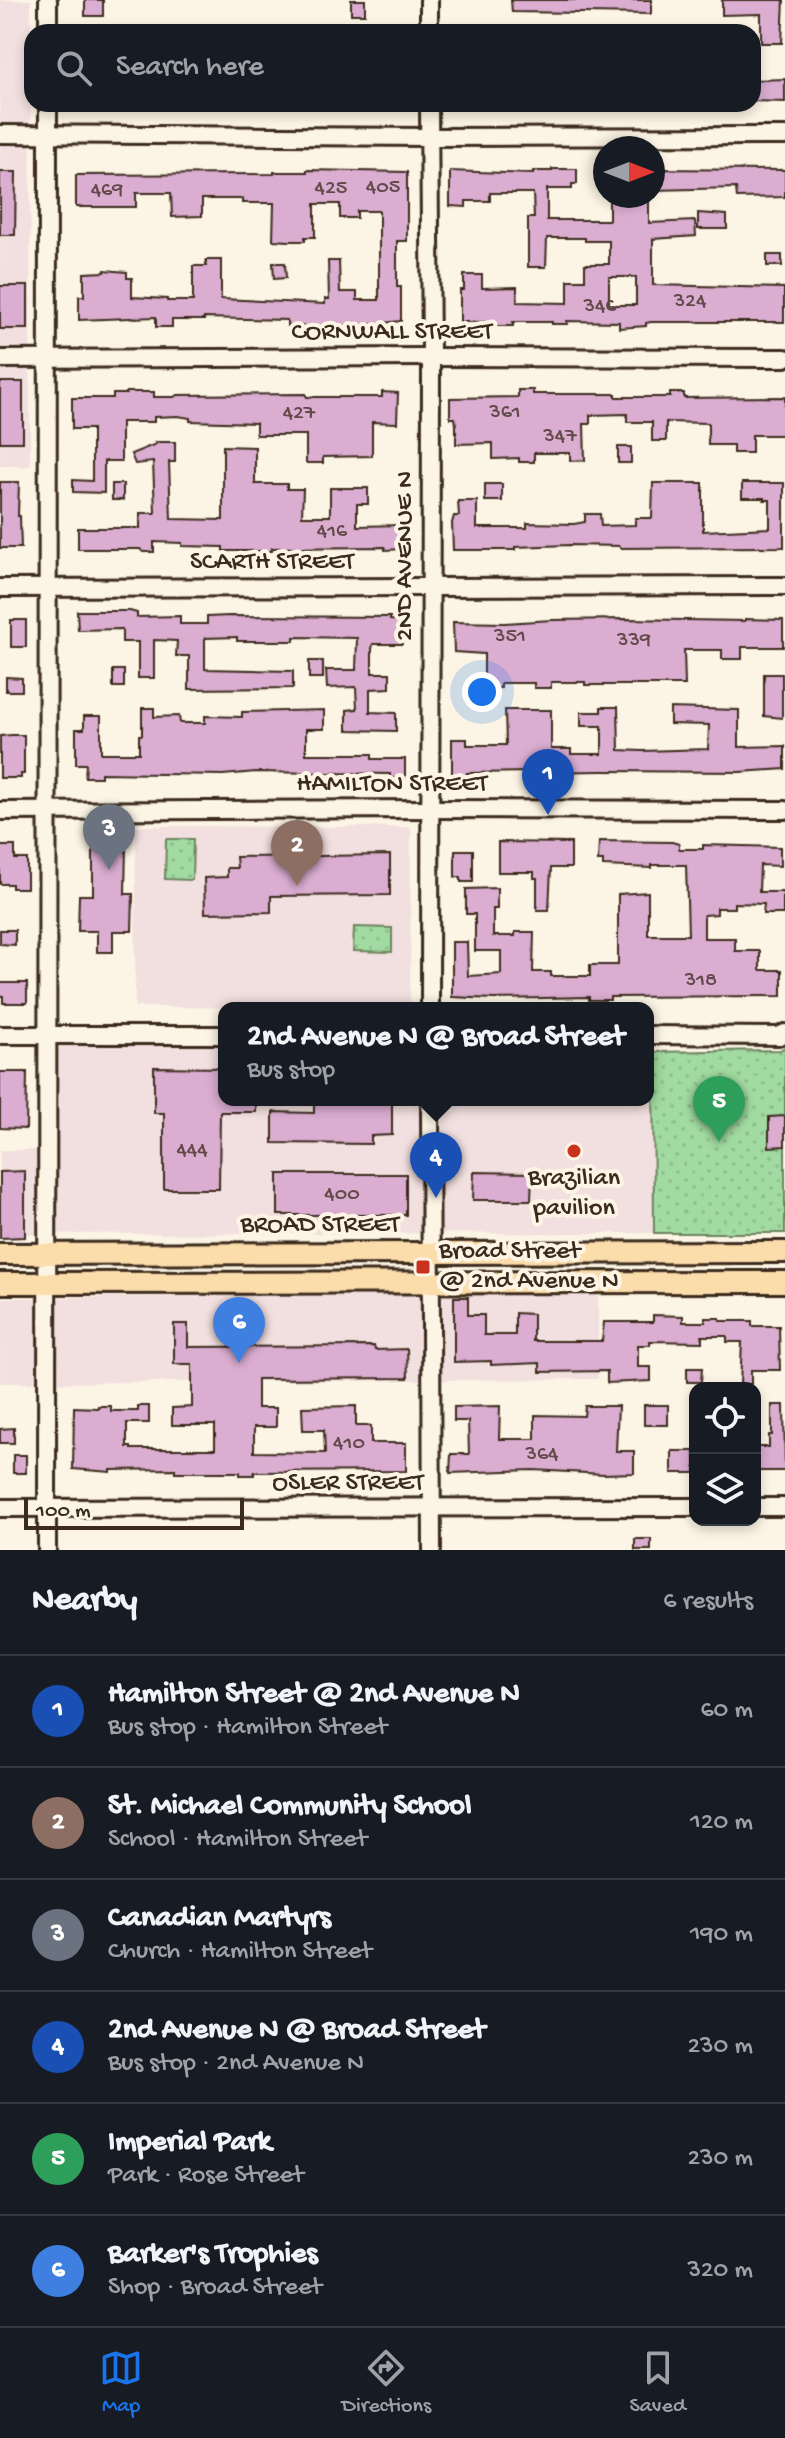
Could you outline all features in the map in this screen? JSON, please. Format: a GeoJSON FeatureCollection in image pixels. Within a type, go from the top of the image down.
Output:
{"type":"FeatureCollection","features":[{"type":"Feature","properties":{"kind":"main road","name":"BROAD STREET"},"geometry":{"type":"LineString","coordinates":[[0,1254],[785,1252]]}},
{"type":"Feature","properties":{"kind":"main road"},"geometry":{"type":"LineString","coordinates":[[0,1283],[785,1282]]}},
{"type":"Feature","properties":{"kind":"street"},"geometry":{"type":"LineString","coordinates":[[48,0],[48,24]]}},
{"type":"Feature","properties":{"kind":"street"},"geometry":{"type":"LineString","coordinates":[[429,0],[429,24]]}},
{"type":"Feature","properties":{"kind":"street"},"geometry":{"type":"LineString","coordinates":[[47,1550],[48,112]]}},
{"type":"Feature","properties":{"kind":"street","name":"2ND AVENUE N"},"geometry":{"type":"LineString","coordinates":[[429,112],[430,1002]]}},
{"type":"Feature","properties":{"kind":"street"},"geometry":{"type":"LineString","coordinates":[[0,134],[785,136]]}},
{"type":"Feature","properties":{"kind":"street","name":"CORNWALL STREET"},"geometry":{"type":"LineString","coordinates":[[0,359],[785,358]]}},
{"type":"Feature","properties":{"kind":"street","name":"SCARTH STREET"},"geometry":{"type":"LineString","coordinates":[[0,588],[785,586]]}},
{"type":"Feature","properties":{"kind":"street","name":"HAMILTON STREET"},"geometry":{"type":"LineString","coordinates":[[0,811],[785,810]]}},
{"type":"Feature","properties":{"kind":"street"},"geometry":{"type":"LineString","coordinates":[[654,1035],[779,1036],[785,1033]]}},
{"type":"Feature","properties":{"kind":"street"},"geometry":{"type":"LineString","coordinates":[[0,1035],[218,1035]]}},
{"type":"Feature","properties":{"kind":"street"},"geometry":{"type":"LineString","coordinates":[[430,1106],[432,1550]]}},
{"type":"Feature","properties":{"kind":"street","name":"OSLER STREET"},"geometry":{"type":"LineString","coordinates":[[0,1508],[689,1507]]}},
{"type":"Feature","properties":{"kind":"street"},"geometry":{"type":"LineString","coordinates":[[761,1507],[785,1507]]}},
{"type":"Feature","properties":{"kind":"shaded area"},"geometry":{"type":"Polygon","coordinates":[[[0,0],[31,0],[31,24],[24,24],[24,112],[31,112],[30,466],[0,466],[0,0]]]}},
{"type":"Feature","properties":{"kind":"shaded area"},"geometry":{"type":"Polygon","coordinates":[[[136,826],[411,827],[410,1002],[218,1002],[218,1007],[135,1007],[136,826]]]}},
{"type":"Feature","properties":{"kind":"shaded area"},"geometry":{"type":"Polygon","coordinates":[[[57,1041],[218,1041],[218,1106],[653,1106],[654,1233],[0,1234],[0,1150],[56,1150],[57,1041]]]}},
{"type":"Feature","properties":{"kind":"shaded area"},"geometry":{"type":"Polygon","coordinates":[[[598,1293],[598,1379],[0,1383],[0,1298],[598,1293]]]}},
{"type":"Feature","properties":{"kind":"green space"},"geometry":{"type":"Polygon","coordinates":[[[166,839],[193,839],[192,880],[165,879],[166,839]]]}},
{"type":"Feature","properties":{"kind":"green space"},"geometry":{"type":"Polygon","coordinates":[[[354,927],[392,928],[392,952],[353,951],[354,927]]]}},
{"type":"Feature","properties":{"kind":"green space"},"geometry":{"type":"Polygon","coordinates":[[[785,1047],[785,1233],[654,1233],[654,1052],[780,1050],[785,1047]]]}},
{"type":"Feature","properties":{"kind":"building"},"geometry":{"type":"Polygon","coordinates":[[[85,0],[103,0],[103,16],[85,16],[85,0]]]}},
{"type":"Feature","properties":{"kind":"building"},"geometry":{"type":"Polygon","coordinates":[[[351,0],[365,0],[365,14],[351,14],[351,0]]]}},
{"type":"Feature","properties":{"kind":"building"},"geometry":{"type":"Polygon","coordinates":[[[511,0],[651,0],[651,14],[512,12],[511,0]]]}},
{"type":"Feature","properties":{"kind":"building"},"geometry":{"type":"Polygon","coordinates":[[[722,0],[784,0],[782,43],[761,43],[761,14],[722,15],[722,0]]]}},
{"type":"Feature","properties":{"kind":"building"},"geometry":{"type":"Polygon","coordinates":[[[785,79],[785,102],[761,101],[761,80],[785,79]]]}},
{"type":"Feature","properties":{"kind":"building"},"geometry":{"type":"Polygon","coordinates":[[[577,169],[577,184],[572,184],[572,189],[547,189],[547,220],[609,220],[609,208],[649,208],[649,223],[695,221],[696,236],[653,239],[653,285],[784,288],[784,322],[651,322],[646,326],[619,328],[619,322],[513,322],[513,326],[484,326],[484,322],[460,322],[460,290],[464,290],[464,275],[482,275],[482,288],[517,287],[517,302],[568,303],[568,280],[585,280],[585,264],[609,264],[609,241],[547,238],[546,267],[528,267],[528,218],[534,218],[533,193],[490,193],[490,201],[466,201],[466,207],[450,206],[450,171],[533,174],[533,171],[577,169]],[[609,277],[609,305],[636,305],[636,277],[609,277]]]}},
{"type":"Feature","properties":{"kind":"building"},"geometry":{"type":"Polygon","coordinates":[[[665,169],[785,170],[785,197],[737,198],[736,188],[665,190],[665,169]]]}},
{"type":"Feature","properties":{"kind":"building"},"geometry":{"type":"Polygon","coordinates":[[[307,170],[407,172],[407,241],[397,241],[401,321],[357,326],[287,326],[287,320],[204,318],[172,320],[172,327],[156,327],[156,317],[79,320],[79,296],[84,296],[84,273],[105,270],[127,272],[127,278],[132,278],[132,297],[193,301],[193,266],[206,266],[206,260],[221,260],[221,299],[325,304],[325,299],[329,299],[328,261],[339,261],[340,292],[357,292],[357,300],[379,300],[379,211],[357,211],[357,218],[340,218],[340,204],[315,204],[315,237],[305,237],[305,241],[289,241],[273,240],[274,203],[202,199],[202,216],[172,217],[171,193],[136,193],[136,207],[76,207],[76,175],[274,174],[307,170]]]}},
{"type":"Feature","properties":{"kind":"building"},"geometry":{"type":"Polygon","coordinates":[[[0,172],[16,172],[15,235],[0,235],[0,172]]]}},
{"type":"Feature","properties":{"kind":"building"},"geometry":{"type":"Polygon","coordinates":[[[698,213],[727,215],[727,229],[698,229],[698,213]]]}},
{"type":"Feature","properties":{"kind":"building"},"geometry":{"type":"Polygon","coordinates":[[[767,255],[782,255],[782,266],[767,266],[767,255]]]}},
{"type":"Feature","properties":{"kind":"building"},"geometry":{"type":"Polygon","coordinates":[[[273,263],[285,263],[286,278],[274,279],[273,263]]]}},
{"type":"Feature","properties":{"kind":"building"},"geometry":{"type":"Polygon","coordinates":[[[0,286],[28,286],[28,329],[0,329],[0,286]]]}},
{"type":"Feature","properties":{"kind":"building"},"geometry":{"type":"Polygon","coordinates":[[[0,382],[23,382],[23,442],[0,442],[0,382]]]}},
{"type":"Feature","properties":{"kind":"building"},"geometry":{"type":"Polygon","coordinates":[[[518,390],[533,390],[533,394],[616,394],[616,397],[670,397],[670,393],[684,393],[684,398],[785,397],[785,435],[752,435],[752,453],[733,453],[733,445],[708,445],[708,423],[666,422],[666,441],[652,441],[652,422],[627,422],[627,414],[590,415],[590,424],[584,424],[585,460],[570,461],[570,453],[534,453],[534,462],[519,462],[519,458],[493,459],[493,443],[456,444],[455,418],[450,418],[450,398],[518,397],[518,390]]]}},
{"type":"Feature","properties":{"kind":"building"},"geometry":{"type":"Polygon","coordinates":[[[154,392],[154,397],[305,394],[307,397],[382,397],[382,392],[398,393],[397,423],[372,422],[372,456],[323,457],[323,463],[306,463],[306,435],[256,435],[256,423],[190,421],[190,418],[178,416],[154,417],[154,422],[121,422],[121,461],[104,461],[104,493],[73,492],[73,480],[92,481],[92,429],[72,429],[72,398],[113,398],[113,394],[154,392]]]}},
{"type":"Feature","properties":{"kind":"building"},"geometry":{"type":"Polygon","coordinates":[[[155,442],[175,442],[175,462],[169,462],[171,519],[223,520],[223,446],[255,447],[255,484],[287,484],[287,489],[303,489],[302,516],[330,516],[330,488],[368,488],[368,504],[357,504],[357,526],[404,525],[404,549],[272,548],[272,551],[223,551],[223,547],[154,542],[154,552],[140,549],[78,549],[78,528],[140,528],[140,513],[155,513],[153,462],[135,464],[131,454],[155,442]]]}},
{"type":"Feature","properties":{"kind":"building"},"geometry":{"type":"Polygon","coordinates":[[[618,447],[631,447],[631,463],[618,463],[618,447]]]}},
{"type":"Feature","properties":{"kind":"building"},"geometry":{"type":"Polygon","coordinates":[[[0,482],[19,482],[21,548],[0,548],[0,482]]]}},
{"type":"Feature","properties":{"kind":"building"},"geometry":{"type":"Polygon","coordinates":[[[653,483],[703,483],[703,531],[770,528],[770,500],[742,498],[742,483],[784,483],[784,547],[620,548],[570,545],[515,547],[515,550],[453,550],[452,523],[454,516],[459,516],[458,501],[477,501],[477,528],[527,528],[527,523],[574,524],[585,522],[585,514],[600,514],[601,526],[635,525],[635,518],[652,518],[653,483]]]}},
{"type":"Feature","properties":{"kind":"building"},"geometry":{"type":"Polygon","coordinates":[[[112,484],[123,484],[123,500],[112,500],[112,484]]]}},
{"type":"Feature","properties":{"kind":"building"},"geometry":{"type":"Polygon","coordinates":[[[485,484],[502,484],[502,501],[485,501],[485,484]]]}},
{"type":"Feature","properties":{"kind":"building"},"geometry":{"type":"Polygon","coordinates":[[[77,611],[130,611],[137,613],[137,617],[180,616],[180,624],[207,624],[207,617],[229,616],[390,617],[390,620],[406,621],[406,640],[402,640],[402,644],[373,644],[372,649],[372,673],[390,673],[390,688],[370,689],[370,712],[396,713],[396,731],[347,730],[347,710],[357,709],[356,687],[327,688],[326,670],[356,670],[357,638],[294,637],[294,641],[237,641],[237,637],[205,638],[205,669],[293,671],[293,688],[189,689],[189,656],[176,656],[177,641],[154,640],[154,678],[138,678],[138,642],[122,642],[122,629],[78,630],[77,611]]]}},
{"type":"Feature","properties":{"kind":"building"},"geometry":{"type":"Polygon","coordinates":[[[11,620],[26,620],[26,647],[11,647],[11,620]]]}},
{"type":"Feature","properties":{"kind":"building"},"geometry":{"type":"Polygon","coordinates":[[[783,620],[783,647],[742,647],[742,659],[722,659],[722,650],[684,650],[685,685],[551,682],[551,688],[534,688],[534,683],[501,683],[501,688],[484,688],[484,654],[454,652],[453,622],[783,620]]]}},
{"type":"Feature","properties":{"kind":"building"},"geometry":{"type":"Polygon","coordinates":[[[309,661],[323,661],[323,678],[309,678],[309,661]]]}},
{"type":"Feature","properties":{"kind":"building"},"geometry":{"type":"Polygon","coordinates":[[[113,670],[124,670],[124,687],[113,687],[113,670]]]}},
{"type":"Feature","properties":{"kind":"building"},"geometry":{"type":"Polygon","coordinates":[[[764,674],[782,674],[782,718],[764,716],[764,674]]]}},
{"type":"Feature","properties":{"kind":"building"},"geometry":{"type":"Polygon","coordinates":[[[6,677],[22,678],[22,691],[6,691],[6,677]]]}},
{"type":"Feature","properties":{"kind":"building"},"geometry":{"type":"Polygon","coordinates":[[[601,707],[618,707],[619,750],[642,751],[708,749],[709,725],[670,724],[670,708],[739,710],[739,747],[785,746],[785,769],[740,772],[467,773],[467,777],[452,777],[452,739],[467,739],[467,745],[506,745],[505,710],[551,710],[551,749],[571,749],[571,754],[602,754],[602,726],[581,726],[581,712],[601,712],[601,707]]]}},
{"type":"Feature","properties":{"kind":"building"},"geometry":{"type":"Polygon","coordinates":[[[142,708],[154,708],[154,717],[179,716],[180,723],[205,723],[205,716],[242,717],[242,712],[324,710],[324,729],[306,729],[306,754],[372,754],[372,759],[405,759],[405,778],[390,778],[390,774],[256,772],[223,775],[101,773],[101,777],[85,777],[86,764],[76,764],[76,729],[84,729],[84,716],[101,716],[101,753],[139,753],[142,708]]]}},
{"type":"Feature","properties":{"kind":"building"},"geometry":{"type":"Polygon","coordinates":[[[24,735],[24,774],[21,778],[0,778],[0,736],[24,735]]]}},
{"type":"Feature","properties":{"kind":"building"},"geometry":{"type":"Polygon","coordinates":[[[599,841],[672,842],[679,844],[679,849],[703,849],[703,845],[780,847],[780,866],[760,865],[759,892],[783,892],[783,914],[763,914],[764,904],[734,903],[734,908],[717,908],[717,914],[704,915],[704,938],[735,938],[735,951],[760,951],[760,970],[782,970],[782,996],[610,997],[610,1000],[589,1000],[589,997],[452,997],[452,942],[467,942],[468,976],[501,974],[501,951],[475,951],[475,914],[466,914],[466,889],[497,888],[493,936],[534,932],[533,972],[551,972],[551,976],[590,976],[590,965],[618,965],[618,894],[648,892],[648,935],[688,935],[686,865],[652,865],[652,868],[603,866],[603,861],[598,861],[599,841]]]}},
{"type":"Feature","properties":{"kind":"building"},"geometry":{"type":"Polygon","coordinates":[[[498,842],[571,843],[571,868],[551,868],[549,910],[537,910],[537,878],[534,878],[534,872],[498,872],[498,842]]]}},
{"type":"Feature","properties":{"kind":"building"},"geometry":{"type":"Polygon","coordinates":[[[93,844],[126,845],[125,894],[133,894],[132,931],[113,931],[113,952],[97,952],[97,931],[78,931],[79,895],[93,895],[93,844]]]}},
{"type":"Feature","properties":{"kind":"building"},"geometry":{"type":"Polygon","coordinates":[[[0,846],[15,846],[15,859],[27,859],[27,888],[0,884],[0,846]]]}},
{"type":"Feature","properties":{"kind":"building"},"geometry":{"type":"Polygon","coordinates":[[[455,850],[473,850],[473,882],[461,882],[461,877],[455,877],[455,850]]]}},
{"type":"Feature","properties":{"kind":"building"},"geometry":{"type":"Polygon","coordinates":[[[390,855],[390,895],[271,896],[271,912],[205,913],[204,878],[227,877],[227,868],[237,868],[236,857],[390,855]]]}},
{"type":"Feature","properties":{"kind":"building"},"geometry":{"type":"Polygon","coordinates":[[[0,930],[15,930],[15,945],[0,944],[0,930]]]}},
{"type":"Feature","properties":{"kind":"building"},"geometry":{"type":"Polygon","coordinates":[[[0,983],[27,983],[27,1003],[3,1003],[0,983]]]}},
{"type":"Feature","properties":{"kind":"building"},"geometry":{"type":"Polygon","coordinates":[[[154,1067],[218,1068],[218,1106],[256,1106],[256,1112],[220,1112],[219,1189],[164,1189],[164,1113],[154,1113],[154,1067]]]}},
{"type":"Feature","properties":{"kind":"building"},"geometry":{"type":"Polygon","coordinates":[[[0,1072],[27,1072],[26,1129],[0,1128],[0,1072]]]}},
{"type":"Feature","properties":{"kind":"building"},"geometry":{"type":"Polygon","coordinates":[[[314,1106],[392,1106],[392,1135],[371,1136],[371,1144],[273,1143],[273,1112],[314,1113],[314,1106]]]}},
{"type":"Feature","properties":{"kind":"building"},"geometry":{"type":"Polygon","coordinates":[[[785,1116],[785,1146],[769,1147],[769,1117],[785,1116]]]}},
{"type":"Feature","properties":{"kind":"building"},"geometry":{"type":"Polygon","coordinates":[[[25,1171],[25,1237],[0,1238],[0,1172],[25,1171]]]}},
{"type":"Feature","properties":{"kind":"building"},"geometry":{"type":"Polygon","coordinates":[[[474,1172],[532,1173],[531,1200],[473,1200],[474,1172]]]}},
{"type":"Feature","properties":{"kind":"building"},"geometry":{"type":"Polygon","coordinates":[[[278,1174],[406,1174],[406,1215],[278,1215],[278,1174]]]}},
{"type":"Feature","properties":{"kind":"building"},"geometry":{"type":"Polygon","coordinates":[[[454,1297],[468,1297],[468,1315],[484,1315],[484,1335],[515,1335],[515,1313],[533,1314],[533,1341],[602,1341],[604,1322],[653,1322],[653,1315],[683,1316],[683,1322],[720,1318],[720,1321],[752,1321],[752,1326],[779,1326],[780,1370],[751,1370],[751,1382],[740,1382],[742,1342],[727,1342],[727,1336],[702,1336],[702,1342],[650,1341],[650,1345],[638,1345],[638,1367],[651,1367],[651,1381],[607,1383],[607,1371],[540,1372],[540,1363],[491,1365],[491,1361],[454,1362],[454,1297]]]}},
{"type":"Feature","properties":{"kind":"building"},"geometry":{"type":"Polygon","coordinates":[[[174,1324],[188,1324],[188,1347],[374,1346],[375,1350],[407,1349],[408,1378],[257,1379],[257,1408],[276,1408],[276,1427],[254,1427],[254,1452],[325,1453],[324,1430],[303,1430],[302,1407],[356,1406],[356,1426],[371,1426],[371,1443],[406,1443],[406,1471],[254,1472],[254,1475],[240,1475],[240,1472],[175,1472],[175,1469],[111,1472],[73,1469],[74,1407],[111,1406],[111,1411],[138,1411],[138,1406],[149,1406],[149,1423],[127,1423],[127,1447],[131,1449],[215,1449],[215,1425],[172,1425],[172,1408],[192,1407],[192,1364],[174,1364],[174,1324]]]}},
{"type":"Feature","properties":{"kind":"building"},"geometry":{"type":"Polygon","coordinates":[[[687,1368],[702,1368],[701,1382],[687,1382],[687,1368]]]}},
{"type":"Feature","properties":{"kind":"building"},"geometry":{"type":"Polygon","coordinates":[[[644,1405],[668,1405],[668,1425],[644,1425],[644,1405]]]}},
{"type":"Feature","properties":{"kind":"building"},"geometry":{"type":"Polygon","coordinates":[[[772,1405],[784,1405],[785,1471],[761,1471],[761,1447],[769,1447],[769,1435],[772,1435],[772,1405]]]}},
{"type":"Feature","properties":{"kind":"building"},"geometry":{"type":"Polygon","coordinates":[[[500,1406],[499,1439],[535,1439],[535,1415],[584,1416],[585,1406],[618,1406],[616,1451],[634,1451],[634,1473],[533,1470],[450,1473],[451,1454],[469,1454],[468,1421],[454,1421],[454,1407],[500,1406]]]}},
{"type":"Feature","properties":{"kind":"building"},"geometry":{"type":"Polygon","coordinates":[[[14,1428],[14,1443],[0,1443],[0,1429],[14,1428]]]}},
{"type":"Feature","properties":{"kind":"building"},"geometry":{"type":"Polygon","coordinates":[[[672,1451],[689,1451],[689,1473],[672,1473],[672,1451]]]}},
{"type":"Feature","properties":{"kind":"building"},"geometry":{"type":"Polygon","coordinates":[[[13,1455],[26,1455],[26,1473],[13,1473],[13,1455]]]}},
{"type":"Feature","properties":{"kind":"building"},"geometry":{"type":"Polygon","coordinates":[[[635,1539],[651,1539],[651,1550],[635,1550],[635,1539]]]}},
{"type":"Feature","properties":{"kind":"place","name":"Hamilton Street @ 2nd Avenue N"},"geometry":{"type":"Point","coordinates":[548,815]}},
{"type":"Feature","properties":{"kind":"place","name":"Canadian Martyrs"},"geometry":{"type":"Point","coordinates":[109,870]}},
{"type":"Feature","properties":{"kind":"place","name":"St. Michael Community School"},"geometry":{"type":"Point","coordinates":[297,886]}},
{"type":"Feature","properties":{"kind":"place","name":"Imperial Park"},"geometry":{"type":"Point","coordinates":[719,1142]}},
{"type":"Feature","properties":{"kind":"place","name":"Brazilian pavilion"},"geometry":{"type":"Point","coordinates":[574,1151]}},
{"type":"Feature","properties":{"kind":"place","name":"2nd Avenue N @ Broad Street"},"geometry":{"type":"Point","coordinates":[436,1198]}},
{"type":"Feature","properties":{"kind":"place","name":"Broad Street @ 2nd Avenue N"},"geometry":{"type":"Point","coordinates":[423,1267]}},
{"type":"Feature","properties":{"kind":"place","name":"Barker's Trophies"},"geometry":{"type":"Point","coordinates":[239,1363]}}]}
